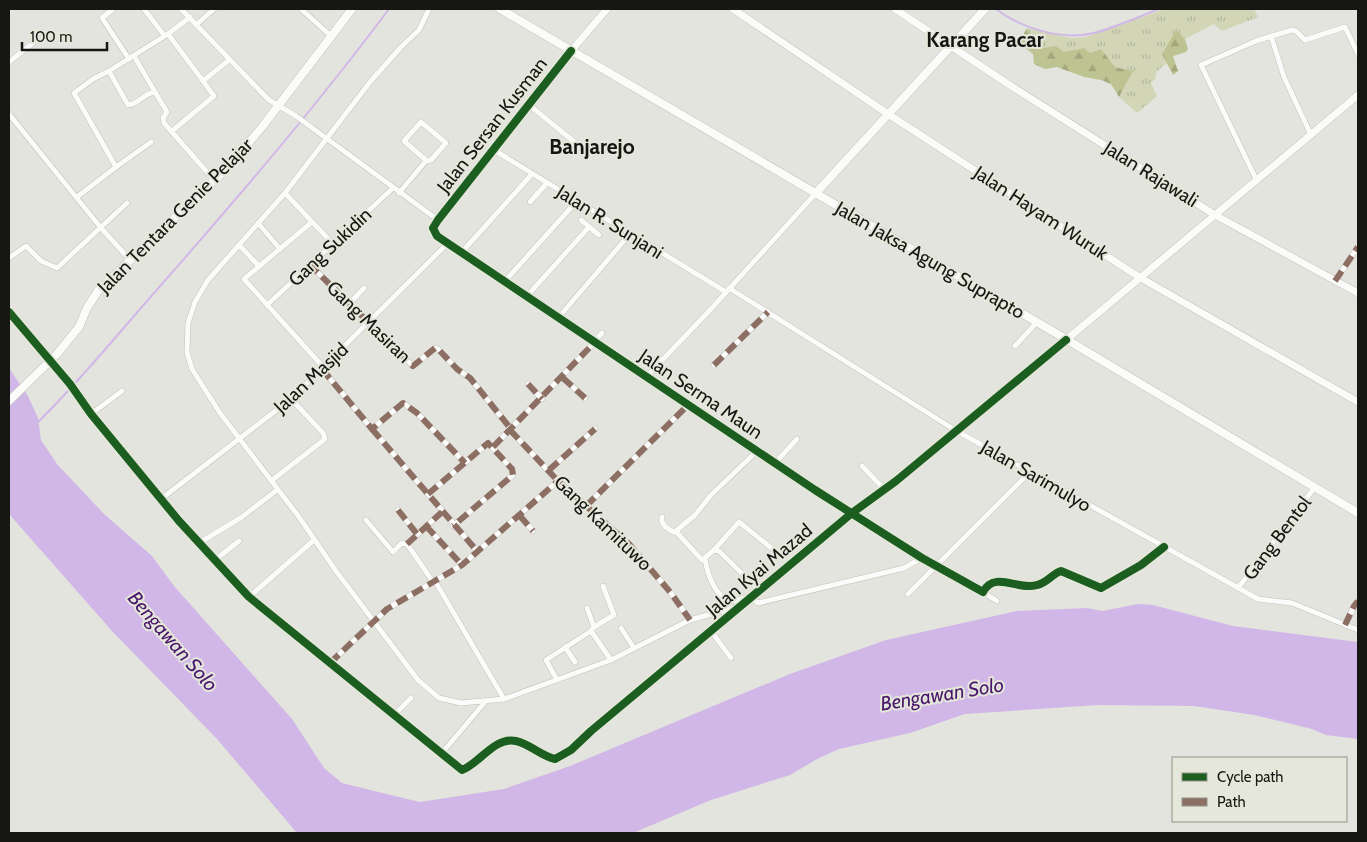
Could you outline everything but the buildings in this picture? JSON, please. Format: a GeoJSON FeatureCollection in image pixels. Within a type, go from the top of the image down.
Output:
{"type":"FeatureCollection","features":[{"type":"Feature","properties":{"kind":"main road","name":"Jalan Tentara Genie Pelajar"},"geometry":{"type":"LineString","coordinates":[[9,401],[57,354],[79,327],[92,300],[130,260],[247,146],[352,9]]}},
{"type":"Feature","properties":{"kind":"main road","name":"Jalan Jaksa Agung Suprapto"},"geometry":{"type":"LineString","coordinates":[[500,9],[1037,322],[1358,513]]}},
{"type":"Feature","properties":{"kind":"main road"},"geometry":{"type":"LineString","coordinates":[[571,51],[607,9]]}},
{"type":"Feature","properties":{"kind":"main road","name":"Jalan Hayam Wuruk"},"geometry":{"type":"LineString","coordinates":[[733,9],[888,114],[1139,278],[1358,402]]}},
{"type":"Feature","properties":{"kind":"main road","name":"Jalan Rajawali"},"geometry":{"type":"LineString","coordinates":[[895,9],[949,46],[1215,215],[1358,293]]}},
{"type":"Feature","properties":{"kind":"main road"},"geometry":{"type":"LineString","coordinates":[[816,194],[949,46],[984,10]]}},
{"type":"Feature","properties":{"kind":"main road"},"geometry":{"type":"LineString","coordinates":[[1066,340],[1358,95]]}},
{"type":"Feature","properties":{"kind":"street"},"geometry":{"type":"LineString","coordinates":[[113,9],[102,18],[132,57],[167,112],[163,120],[214,180]]}},
{"type":"Feature","properties":{"kind":"street"},"geometry":{"type":"LineString","coordinates":[[144,9],[214,96],[172,131]]}},
{"type":"Feature","properties":{"kind":"street"},"geometry":{"type":"LineString","coordinates":[[181,9],[264,95],[296,116],[438,220]]}},
{"type":"Feature","properties":{"kind":"street"},"geometry":{"type":"LineString","coordinates":[[197,24],[214,9]]}},
{"type":"Feature","properties":{"kind":"street"},"geometry":{"type":"LineString","coordinates":[[301,9],[331,36]]}},
{"type":"Feature","properties":{"kind":"street"},"geometry":{"type":"LineString","coordinates":[[430,9],[419,30],[370,82],[286,193],[208,280],[195,302],[188,323],[187,352],[192,369],[239,439],[418,680],[433,694],[445,700],[461,703],[504,699],[611,660],[690,620],[743,606]]}},
{"type":"Feature","properties":{"kind":"street"},"geometry":{"type":"LineString","coordinates":[[116,167],[74,93],[132,57],[190,17]]}},
{"type":"Feature","properties":{"kind":"street"},"geometry":{"type":"LineString","coordinates":[[1257,181],[1201,66],[1220,55],[1271,36],[1294,30],[1306,40],[1343,27],[1358,54]]}},
{"type":"Feature","properties":{"kind":"street"},"geometry":{"type":"LineString","coordinates":[[1271,36],[1284,77],[1311,135]]}},
{"type":"Feature","properties":{"kind":"street"},"geometry":{"type":"LineString","coordinates":[[9,62],[33,43]]}},
{"type":"Feature","properties":{"kind":"street","name":"Jalan Sersan Kusman"},"geometry":{"type":"LineString","coordinates":[[438,220],[571,51]]}},
{"type":"Feature","properties":{"kind":"street"},"geometry":{"type":"LineString","coordinates":[[203,81],[229,60]]}},
{"type":"Feature","properties":{"kind":"street"},"geometry":{"type":"LineString","coordinates":[[109,71],[128,105],[132,105],[150,93],[155,92]]}},
{"type":"Feature","properties":{"kind":"street"},"geometry":{"type":"LineString","coordinates":[[530,105],[588,153]]}},
{"type":"Feature","properties":{"kind":"street"},"geometry":{"type":"LineString","coordinates":[[9,114],[100,228],[130,260]]}},
{"type":"Feature","properties":{"kind":"street"},"geometry":{"type":"LineString","coordinates":[[399,193],[427,161],[431,160],[446,143],[421,122],[404,142],[427,161]]}},
{"type":"Feature","properties":{"kind":"street"},"geometry":{"type":"LineString","coordinates":[[77,197],[151,142]]}},
{"type":"Feature","properties":{"kind":"street","name":"Jalan R. Sunjani"},"geometry":{"type":"LineString","coordinates":[[494,150],[628,235],[727,290]]}},
{"type":"Feature","properties":{"kind":"street"},"geometry":{"type":"LineString","coordinates":[[462,252],[532,174]]}},
{"type":"Feature","properties":{"kind":"street"},"geometry":{"type":"LineString","coordinates":[[530,202],[547,183]]}},
{"type":"Feature","properties":{"kind":"street","name":"Gang Sukidin"},"geometry":{"type":"LineString","coordinates":[[267,304],[393,188]]}},
{"type":"Feature","properties":{"kind":"street"},"geometry":{"type":"LineString","coordinates":[[286,193],[333,244]]}},
{"type":"Feature","properties":{"kind":"street"},"geometry":{"type":"LineString","coordinates":[[647,376],[816,194]]}},
{"type":"Feature","properties":{"kind":"street"},"geometry":{"type":"LineString","coordinates":[[505,281],[576,202]]}},
{"type":"Feature","properties":{"kind":"street"},"geometry":{"type":"LineString","coordinates":[[9,258],[26,246],[42,261],[57,268],[127,203]]}},
{"type":"Feature","properties":{"kind":"street","name":"Jalan Serma Maun"},"geometry":{"type":"LineString","coordinates":[[438,220],[433,230],[448,243],[757,452],[922,558],[997,601]]}},
{"type":"Feature","properties":{"kind":"street"},"geometry":{"type":"LineString","coordinates":[[581,220],[599,235]]}},
{"type":"Feature","properties":{"kind":"street"},"geometry":{"type":"LineString","coordinates":[[312,222],[244,279],[323,368],[453,526],[477,551]]}},
{"type":"Feature","properties":{"kind":"street"},"geometry":{"type":"LineString","coordinates":[[258,223],[280,249]]}},
{"type":"Feature","properties":{"kind":"street"},"geometry":{"type":"LineString","coordinates":[[527,296],[590,227]]}},
{"type":"Feature","properties":{"kind":"street"},"geometry":{"type":"LineString","coordinates":[[558,317],[628,235]]}},
{"type":"Feature","properties":{"kind":"street","name":"Jalan Masjid"},"geometry":{"type":"LineString","coordinates":[[161,500],[291,399],[369,324],[448,243]]}},
{"type":"Feature","properties":{"kind":"street"},"geometry":{"type":"LineString","coordinates":[[239,245],[259,266]]}},
{"type":"Feature","properties":{"kind":"street"},"geometry":{"type":"LineString","coordinates":[[1335,281],[1358,247]]}},
{"type":"Feature","properties":{"kind":"street","name":"Gang Masiran"},"geometry":{"type":"LineString","coordinates":[[309,264],[413,366],[438,348],[457,370],[470,378],[511,430]]}},
{"type":"Feature","properties":{"kind":"street"},"geometry":{"type":"LineString","coordinates":[[349,304],[364,288]]}},
{"type":"Feature","properties":{"kind":"street","name":"Jalan Sarimulyo"},"geometry":{"type":"LineString","coordinates":[[727,290],[768,312],[955,430],[1258,599],[1292,604],[1358,630]]}},
{"type":"Feature","properties":{"kind":"street"},"geometry":{"type":"LineString","coordinates":[[9,312],[75,390],[91,414],[161,500],[248,597],[442,753],[485,702]]}},
{"type":"Feature","properties":{"kind":"street"},"geometry":{"type":"LineString","coordinates":[[714,365],[768,312]]}},
{"type":"Feature","properties":{"kind":"street"},"geometry":{"type":"LineString","coordinates":[[1015,346],[1037,322]]}},
{"type":"Feature","properties":{"kind":"street"},"geometry":{"type":"LineString","coordinates":[[493,447],[542,399],[602,333]]}},
{"type":"Feature","properties":{"kind":"street","name":"Jalan Kyai Mazad"},"geometry":{"type":"LineString","coordinates":[[442,753],[462,770],[493,748],[508,741],[516,741],[550,758],[555,759],[566,754],[852,513],[1066,340]]}},
{"type":"Feature","properties":{"kind":"street"},"geometry":{"type":"LineString","coordinates":[[562,378],[585,398]]}},
{"type":"Feature","properties":{"kind":"street"},"geometry":{"type":"LineString","coordinates":[[528,384],[542,399]]}},
{"type":"Feature","properties":{"kind":"street"},"geometry":{"type":"LineString","coordinates":[[91,414],[122,391]]}},
{"type":"Feature","properties":{"kind":"street"},"geometry":{"type":"LineString","coordinates":[[270,481],[325,439],[323,433],[291,399]]}},
{"type":"Feature","properties":{"kind":"street"},"geometry":{"type":"LineString","coordinates":[[372,429],[404,404],[418,413],[464,462]]}},
{"type":"Feature","properties":{"kind":"street"},"geometry":{"type":"LineString","coordinates":[[586,506],[688,405]]}},
{"type":"Feature","properties":{"kind":"street"},"geometry":{"type":"LineString","coordinates":[[549,470],[595,429]]}},
{"type":"Feature","properties":{"kind":"street","name":"Gang Kamituwo"},"geometry":{"type":"LineString","coordinates":[[511,430],[558,481],[630,544],[672,593],[690,620]]}},
{"type":"Feature","properties":{"kind":"street"},"geometry":{"type":"LineString","coordinates":[[775,463],[797,440]]}},
{"type":"Feature","properties":{"kind":"street"},"geometry":{"type":"LineString","coordinates":[[428,494],[489,443],[512,469],[513,474],[453,526]]}},
{"type":"Feature","properties":{"kind":"street"},"geometry":{"type":"LineString","coordinates":[[677,533],[677,530],[695,515],[711,496],[757,452]]}},
{"type":"Feature","properties":{"kind":"street"},"geometry":{"type":"LineString","coordinates":[[862,466],[884,489]]}},
{"type":"Feature","properties":{"kind":"street"},"geometry":{"type":"LineString","coordinates":[[908,594],[1030,472]]}},
{"type":"Feature","properties":{"kind":"street"},"geometry":{"type":"LineString","coordinates":[[330,663],[387,609],[462,564],[520,516],[558,481]]}},
{"type":"Feature","properties":{"kind":"street","name":"Gang Bentol"},"geometry":{"type":"LineString","coordinates":[[1238,588],[1316,487]]}},
{"type":"Feature","properties":{"kind":"street"},"geometry":{"type":"LineString","coordinates":[[199,543],[242,517],[277,490]]}},
{"type":"Feature","properties":{"kind":"street"},"geometry":{"type":"LineString","coordinates":[[398,510],[417,534]]}},
{"type":"Feature","properties":{"kind":"street"},"geometry":{"type":"LineString","coordinates":[[366,520],[393,552],[402,543],[407,544],[442,512]]}},
{"type":"Feature","properties":{"kind":"street"},"geometry":{"type":"LineString","coordinates":[[520,516],[533,530]]}},
{"type":"Feature","properties":{"kind":"street"},"geometry":{"type":"LineString","coordinates":[[662,516],[663,523],[670,530],[677,533],[698,557],[702,560],[705,559]]}},
{"type":"Feature","properties":{"kind":"street"},"geometry":{"type":"LineString","coordinates":[[705,559],[739,522],[775,551]]}},
{"type":"Feature","properties":{"kind":"street"},"geometry":{"type":"LineString","coordinates":[[426,526],[462,564]]}},
{"type":"Feature","properties":{"kind":"street"},"geometry":{"type":"LineString","coordinates":[[248,597],[314,540]]}},
{"type":"Feature","properties":{"kind":"street"},"geometry":{"type":"LineString","coordinates":[[215,560],[240,541]]}},
{"type":"Feature","properties":{"kind":"street"},"geometry":{"type":"LineString","coordinates":[[407,544],[434,582],[504,699]]}},
{"type":"Feature","properties":{"kind":"street"},"geometry":{"type":"LineString","coordinates":[[983,592],[986,585],[997,580],[1023,586],[1039,585],[1061,571],[1101,588],[1141,565],[1164,547]]}},
{"type":"Feature","properties":{"kind":"street"},"geometry":{"type":"LineString","coordinates":[[714,550],[722,554],[757,594]]}},
{"type":"Feature","properties":{"kind":"street"},"geometry":{"type":"LineString","coordinates":[[757,594],[753,599],[758,603],[904,568],[922,558]]}},
{"type":"Feature","properties":{"kind":"street"},"geometry":{"type":"LineString","coordinates":[[705,559],[714,586],[728,599],[737,600],[757,594]]}},
{"type":"Feature","properties":{"kind":"street"},"geometry":{"type":"LineString","coordinates":[[557,680],[546,660],[614,615],[603,586]]}},
{"type":"Feature","properties":{"kind":"street"},"geometry":{"type":"LineString","coordinates":[[1345,625],[1358,601]]}},
{"type":"Feature","properties":{"kind":"street"},"geometry":{"type":"LineString","coordinates":[[587,608],[593,629],[611,660]]}},
{"type":"Feature","properties":{"kind":"street"},"geometry":{"type":"LineString","coordinates":[[621,628],[634,648]]}},
{"type":"Feature","properties":{"kind":"street"},"geometry":{"type":"LineString","coordinates":[[711,632],[731,658]]}},
{"type":"Feature","properties":{"kind":"street"},"geometry":{"type":"LineString","coordinates":[[565,647],[575,662]]}},
{"type":"Feature","properties":{"kind":"street"},"geometry":{"type":"LineString","coordinates":[[394,715],[411,698]]}},
{"type":"Feature","properties":{"kind":"green space"},"geometry":{"type":"Polygon","coordinates":[[[1165,9],[1254,9],[1258,17],[1222,31],[1214,24],[1185,39],[1176,31],[1162,54],[1167,63],[1156,72],[1156,78],[1151,83],[1157,96],[1137,113],[1119,97],[1133,71],[1115,67],[1101,50],[1090,53],[1084,48],[1064,52],[1056,46],[1035,49],[1026,44],[1030,35],[1027,28],[1072,38],[1086,37],[1165,9]]]}},
{"type":"Feature","properties":{"kind":"green space"},"geometry":{"type":"Polygon","coordinates":[[[1027,28],[1030,35],[1026,44],[1035,49],[1056,46],[1064,52],[1084,48],[1090,53],[1101,49],[1115,67],[1133,71],[1119,97],[1111,84],[1101,80],[1084,77],[1057,67],[1045,69],[1034,64],[1033,54],[1020,41],[1027,28]]]}},
{"type":"Feature","properties":{"kind":"green space"},"geometry":{"type":"Polygon","coordinates":[[[1176,30],[1185,39],[1188,49],[1186,52],[1173,56],[1178,71],[1173,75],[1162,54],[1176,30]]]}},
{"type":"Feature","properties":{"kind":"water","name":"Bengawan Solo"},"geometry":{"type":"Polygon","coordinates":[[[9,368],[28,396],[38,418],[41,440],[57,464],[104,514],[152,556],[174,586],[292,719],[324,768],[342,783],[420,802],[504,789],[570,766],[790,674],[886,640],[1017,611],[1087,608],[1102,611],[1138,604],[1153,605],[1233,626],[1358,642],[1358,739],[1326,735],[1312,729],[1254,715],[1194,706],[1098,705],[965,714],[910,733],[839,749],[790,775],[711,800],[633,833],[297,833],[217,739],[112,631],[9,514],[9,368]]]}},
{"type":"Feature","properties":{"kind":"waterway"},"geometry":{"type":"LineString","coordinates":[[38,422],[86,372],[250,182],[307,114],[389,9]]}},
{"type":"Feature","properties":{"kind":"waterway"},"geometry":{"type":"LineString","coordinates":[[996,9],[1029,27],[1056,34],[1069,35],[1094,33],[1159,9]]}},
{"type":"Feature","properties":{"kind":"marked path"},"geometry":{"type":"LineString","coordinates":[[1335,281],[1358,247]]}},
{"type":"Feature","properties":{"kind":"marked path"},"geometry":{"type":"LineString","coordinates":[[309,264],[413,366],[435,348],[438,349],[457,369],[470,378],[511,429]]}},
{"type":"Feature","properties":{"kind":"marked path"},"geometry":{"type":"LineString","coordinates":[[714,365],[768,312]]}},
{"type":"Feature","properties":{"kind":"marked path"},"geometry":{"type":"LineString","coordinates":[[493,447],[595,342]]}},
{"type":"Feature","properties":{"kind":"marked path"},"geometry":{"type":"LineString","coordinates":[[322,369],[372,429],[403,403],[417,413],[465,463]]}},
{"type":"Feature","properties":{"kind":"marked path"},"geometry":{"type":"LineString","coordinates":[[563,378],[585,398]]}},
{"type":"Feature","properties":{"kind":"marked path"},"geometry":{"type":"LineString","coordinates":[[528,384],[542,399]]}},
{"type":"Feature","properties":{"kind":"marked path"},"geometry":{"type":"LineString","coordinates":[[586,506],[688,405]]}},
{"type":"Feature","properties":{"kind":"marked path"},"geometry":{"type":"LineString","coordinates":[[372,429],[477,551]]}},
{"type":"Feature","properties":{"kind":"marked path"},"geometry":{"type":"LineString","coordinates":[[549,470],[595,429]]}},
{"type":"Feature","properties":{"kind":"marked path"},"geometry":{"type":"LineString","coordinates":[[510,430],[558,481],[629,544],[671,593],[690,620]]}},
{"type":"Feature","properties":{"kind":"marked path"},"geometry":{"type":"LineString","coordinates":[[428,494],[488,443],[512,469],[513,475],[453,526]]}},
{"type":"Feature","properties":{"kind":"marked path"},"geometry":{"type":"LineString","coordinates":[[330,663],[387,609],[462,565],[558,481]]}},
{"type":"Feature","properties":{"kind":"marked path"},"geometry":{"type":"LineString","coordinates":[[398,510],[417,534]]}},
{"type":"Feature","properties":{"kind":"marked path"},"geometry":{"type":"LineString","coordinates":[[407,544],[442,512]]}},
{"type":"Feature","properties":{"kind":"marked path"},"geometry":{"type":"LineString","coordinates":[[520,516],[533,531]]}},
{"type":"Feature","properties":{"kind":"marked path"},"geometry":{"type":"LineString","coordinates":[[426,526],[462,565]]}},
{"type":"Feature","properties":{"kind":"marked path"},"geometry":{"type":"LineString","coordinates":[[1345,625],[1358,601]]}},
{"type":"Feature","properties":{"kind":"cycle path"},"geometry":{"type":"LineString","coordinates":[[571,51],[438,220],[433,228],[437,236],[815,490],[922,558],[983,592],[994,582],[1007,582],[1022,586],[1037,585],[1061,571],[1101,588],[1141,565],[1164,547]]}},
{"type":"Feature","properties":{"kind":"cycle path"},"geometry":{"type":"LineString","coordinates":[[9,312],[70,384],[91,414],[179,521],[249,597],[462,770],[494,746],[508,741],[516,741],[555,759],[571,750],[591,731],[852,513],[896,481],[1066,340]]}},
{"type":"Feature","properties":{"kind":"district","name":"Karang Pacar"},"geometry":{"type":"Point","coordinates":[985,39]}},
{"type":"Feature","properties":{"kind":"district","name":"Banjarejo"},"geometry":{"type":"Point","coordinates":[592,146]}}]}
